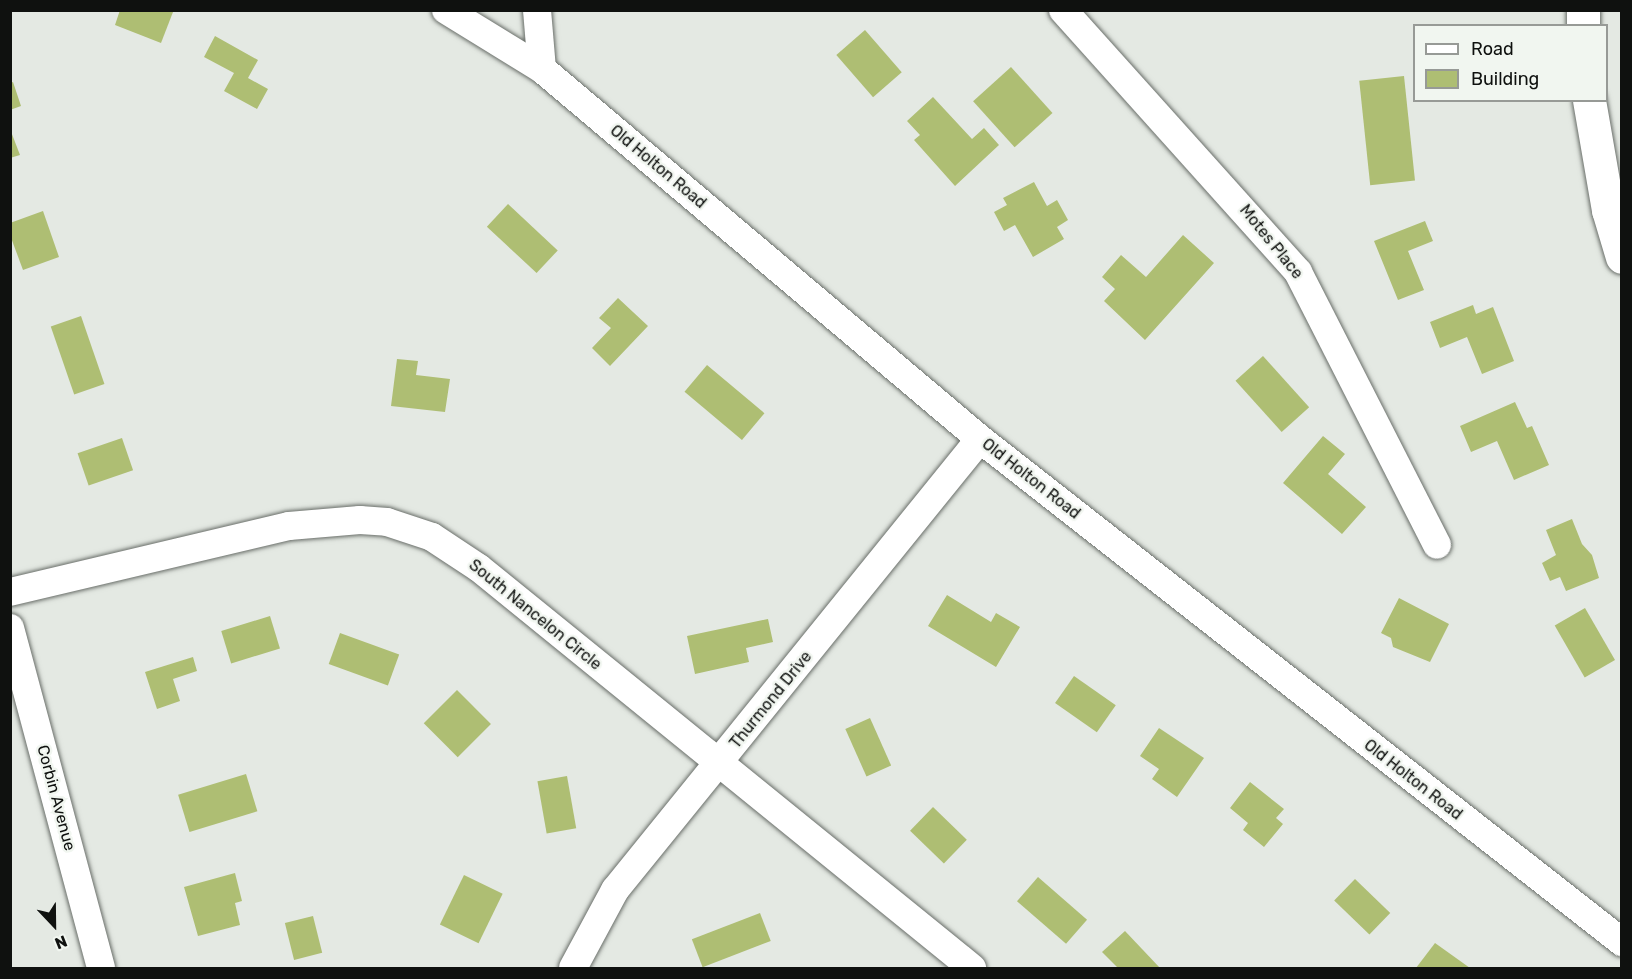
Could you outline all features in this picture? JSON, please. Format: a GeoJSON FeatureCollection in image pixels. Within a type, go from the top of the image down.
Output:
{"type":"FeatureCollection","features":[{"type":"Feature","properties":{"kind":"main road"},"geometry":{"type":"LineString","coordinates":[[1589,102],[1608,210],[1622,257]]}},
{"type":"Feature","properties":{"kind":"street","name":"Old Holton Road"},"geometry":{"type":"LineString","coordinates":[[447,10],[542,69],[980,439],[1622,942]]}},
{"type":"Feature","properties":{"kind":"street"},"geometry":{"type":"LineString","coordinates":[[537,10],[542,69]]}},
{"type":"Feature","properties":{"kind":"street","name":"Motes Place"},"geometry":{"type":"LineString","coordinates":[[1063,10],[1298,272],[1437,545]]}},
{"type":"Feature","properties":{"kind":"street","name":"Thurmond Drive"},"geometry":{"type":"LineString","coordinates":[[573,969],[615,890],[980,439]]}},
{"type":"Feature","properties":{"kind":"street","name":"South Nancelon Circle"},"geometry":{"type":"LineString","coordinates":[[10,592],[289,526],[360,520],[387,522],[432,537],[479,568],[972,969]]}},
{"type":"Feature","properties":{"kind":"street","name":"Corbin Avenue"},"geometry":{"type":"LineString","coordinates":[[10,628],[101,969]]}},
{"type":"Feature","properties":{"kind":"building"},"geometry":{"type":"Polygon","coordinates":[[[120,10],[170,10],[173,12],[161,43],[115,25],[120,10]]]}},
{"type":"Feature","properties":{"kind":"building"},"geometry":{"type":"Polygon","coordinates":[[[865,30],[902,72],[873,97],[836,55],[865,30]]]}},
{"type":"Feature","properties":{"kind":"building"},"geometry":{"type":"Polygon","coordinates":[[[215,36],[258,60],[248,78],[268,89],[257,109],[224,91],[234,73],[204,57],[215,36]]]}},
{"type":"Feature","properties":{"kind":"building"},"geometry":{"type":"Polygon","coordinates":[[[1011,67],[1052,113],[1015,147],[973,101],[1011,67]]]}},
{"type":"Feature","properties":{"kind":"building"},"geometry":{"type":"Polygon","coordinates":[[[1404,76],[1415,180],[1370,185],[1359,81],[1404,76]]]}},
{"type":"Feature","properties":{"kind":"building"},"geometry":{"type":"Polygon","coordinates":[[[13,82],[21,106],[10,110],[10,83],[13,82]]]}},
{"type":"Feature","properties":{"kind":"building"},"geometry":{"type":"Polygon","coordinates":[[[933,97],[972,139],[984,128],[999,145],[955,186],[914,140],[920,135],[907,121],[933,97]]]}},
{"type":"Feature","properties":{"kind":"building"},"geometry":{"type":"Polygon","coordinates":[[[10,129],[20,155],[10,158],[10,129]]]}},
{"type":"Feature","properties":{"kind":"building"},"geometry":{"type":"Polygon","coordinates":[[[1034,182],[1047,206],[1057,200],[1068,220],[1057,227],[1064,239],[1033,257],[1015,225],[1004,231],[994,212],[1007,205],[1003,198],[1034,182]]]}},
{"type":"Feature","properties":{"kind":"building"},"geometry":{"type":"Polygon","coordinates":[[[508,204],[558,250],[537,273],[487,227],[508,204]]]}},
{"type":"Feature","properties":{"kind":"building"},"geometry":{"type":"Polygon","coordinates":[[[43,211],[59,257],[23,270],[10,235],[10,223],[43,211]]]}},
{"type":"Feature","properties":{"kind":"building"},"geometry":{"type":"Polygon","coordinates":[[[1425,221],[1433,241],[1408,251],[1424,290],[1398,300],[1374,241],[1425,221]]]}},
{"type":"Feature","properties":{"kind":"building"},"geometry":{"type":"Polygon","coordinates":[[[1183,235],[1214,263],[1145,340],[1104,301],[1115,289],[1102,277],[1121,255],[1146,277],[1183,235]]]}},
{"type":"Feature","properties":{"kind":"building"},"geometry":{"type":"Polygon","coordinates":[[[618,298],[648,326],[610,366],[592,348],[611,328],[599,318],[618,298]]]}},
{"type":"Feature","properties":{"kind":"building"},"geometry":{"type":"Polygon","coordinates":[[[1473,305],[1476,314],[1493,307],[1514,361],[1482,374],[1467,337],[1440,348],[1430,322],[1473,305]]]}},
{"type":"Feature","properties":{"kind":"building"},"geometry":{"type":"Polygon","coordinates":[[[81,316],[104,384],[74,394],[51,326],[81,316]]]}},
{"type":"Feature","properties":{"kind":"building"},"geometry":{"type":"Polygon","coordinates":[[[1263,356],[1309,407],[1282,432],[1236,381],[1263,356]]]}},
{"type":"Feature","properties":{"kind":"building"},"geometry":{"type":"Polygon","coordinates":[[[397,359],[418,361],[416,375],[450,379],[445,412],[391,406],[397,359]]]}},
{"type":"Feature","properties":{"kind":"building"},"geometry":{"type":"Polygon","coordinates":[[[707,365],[764,413],[742,440],[685,392],[707,365]]]}},
{"type":"Feature","properties":{"kind":"building"},"geometry":{"type":"Polygon","coordinates":[[[1515,402],[1527,428],[1532,426],[1549,465],[1514,480],[1497,441],[1471,452],[1460,426],[1515,402]]]}},
{"type":"Feature","properties":{"kind":"building"},"geometry":{"type":"Polygon","coordinates":[[[1323,436],[1345,454],[1328,474],[1366,507],[1342,534],[1283,483],[1323,436]]]}},
{"type":"Feature","properties":{"kind":"building"},"geometry":{"type":"Polygon","coordinates":[[[122,438],[133,470],[89,485],[78,453],[122,438]]]}},
{"type":"Feature","properties":{"kind":"building"},"geometry":{"type":"Polygon","coordinates":[[[1572,519],[1582,544],[1592,555],[1599,578],[1566,591],[1560,577],[1550,581],[1542,563],[1556,555],[1546,530],[1572,519]]]}},
{"type":"Feature","properties":{"kind":"building"},"geometry":{"type":"Polygon","coordinates":[[[947,595],[991,622],[996,613],[1020,627],[996,667],[928,626],[947,595]]]}},
{"type":"Feature","properties":{"kind":"building"},"geometry":{"type":"Polygon","coordinates":[[[1399,598],[1449,624],[1430,662],[1393,647],[1391,638],[1381,633],[1399,598]]]}},
{"type":"Feature","properties":{"kind":"building"},"geometry":{"type":"Polygon","coordinates":[[[1585,608],[1615,660],[1585,677],[1555,626],[1585,608]]]}},
{"type":"Feature","properties":{"kind":"building"},"geometry":{"type":"Polygon","coordinates":[[[270,616],[280,649],[231,663],[221,631],[270,616]]]}},
{"type":"Feature","properties":{"kind":"building"},"geometry":{"type":"Polygon","coordinates":[[[768,619],[773,642],[746,648],[749,662],[695,674],[687,636],[768,619]]]}},
{"type":"Feature","properties":{"kind":"building"},"geometry":{"type":"Polygon","coordinates":[[[340,633],[399,655],[388,686],[329,664],[340,633]]]}},
{"type":"Feature","properties":{"kind":"building"},"geometry":{"type":"Polygon","coordinates":[[[193,657],[197,671],[173,679],[180,701],[157,709],[145,672],[193,657]]]}},
{"type":"Feature","properties":{"kind":"building"},"geometry":{"type":"Polygon","coordinates":[[[1074,676],[1116,705],[1097,732],[1055,703],[1074,676]]]}},
{"type":"Feature","properties":{"kind":"building"},"geometry":{"type":"Polygon","coordinates":[[[457,690],[491,724],[458,757],[424,723],[457,690]]]}},
{"type":"Feature","properties":{"kind":"building"},"geometry":{"type":"Polygon","coordinates":[[[870,718],[891,766],[866,776],[845,729],[870,718]]]}},
{"type":"Feature","properties":{"kind":"building"},"geometry":{"type":"Polygon","coordinates":[[[1159,728],[1204,758],[1177,797],[1152,779],[1159,769],[1140,756],[1159,728]]]}},
{"type":"Feature","properties":{"kind":"building"},"geometry":{"type":"Polygon","coordinates":[[[246,774],[257,811],[190,832],[178,795],[246,774]]]}},
{"type":"Feature","properties":{"kind":"building"},"geometry":{"type":"Polygon","coordinates":[[[567,776],[576,828],[547,833],[537,781],[567,776]]]}},
{"type":"Feature","properties":{"kind":"building"},"geometry":{"type":"Polygon","coordinates":[[[1250,782],[1284,809],[1276,818],[1283,824],[1264,847],[1243,830],[1248,823],[1230,808],[1250,782]]]}},
{"type":"Feature","properties":{"kind":"building"},"geometry":{"type":"Polygon","coordinates":[[[933,807],[967,840],[944,863],[910,831],[933,807]]]}},
{"type":"Feature","properties":{"kind":"building"},"geometry":{"type":"Polygon","coordinates":[[[235,873],[242,901],[235,903],[240,925],[198,936],[184,887],[235,873]]]}},
{"type":"Feature","properties":{"kind":"building"},"geometry":{"type":"Polygon","coordinates":[[[464,875],[503,894],[479,943],[440,924],[464,875]]]}},
{"type":"Feature","properties":{"kind":"building"},"geometry":{"type":"Polygon","coordinates":[[[1038,877],[1087,920],[1066,944],[1017,901],[1038,877]]]}},
{"type":"Feature","properties":{"kind":"building"},"geometry":{"type":"Polygon","coordinates":[[[1355,879],[1390,913],[1369,935],[1334,901],[1355,879]]]}},
{"type":"Feature","properties":{"kind":"building"},"geometry":{"type":"Polygon","coordinates":[[[760,913],[771,941],[703,967],[692,939],[760,913]]]}},
{"type":"Feature","properties":{"kind":"building"},"geometry":{"type":"Polygon","coordinates":[[[313,916],[322,953],[294,960],[285,923],[313,916]]]}},
{"type":"Feature","properties":{"kind":"building"},"geometry":{"type":"Polygon","coordinates":[[[1125,931],[1160,968],[1118,968],[1102,952],[1125,931]]]}},
{"type":"Feature","properties":{"kind":"building"},"geometry":{"type":"Polygon","coordinates":[[[1435,943],[1470,968],[1416,968],[1435,943]]]}}]}
